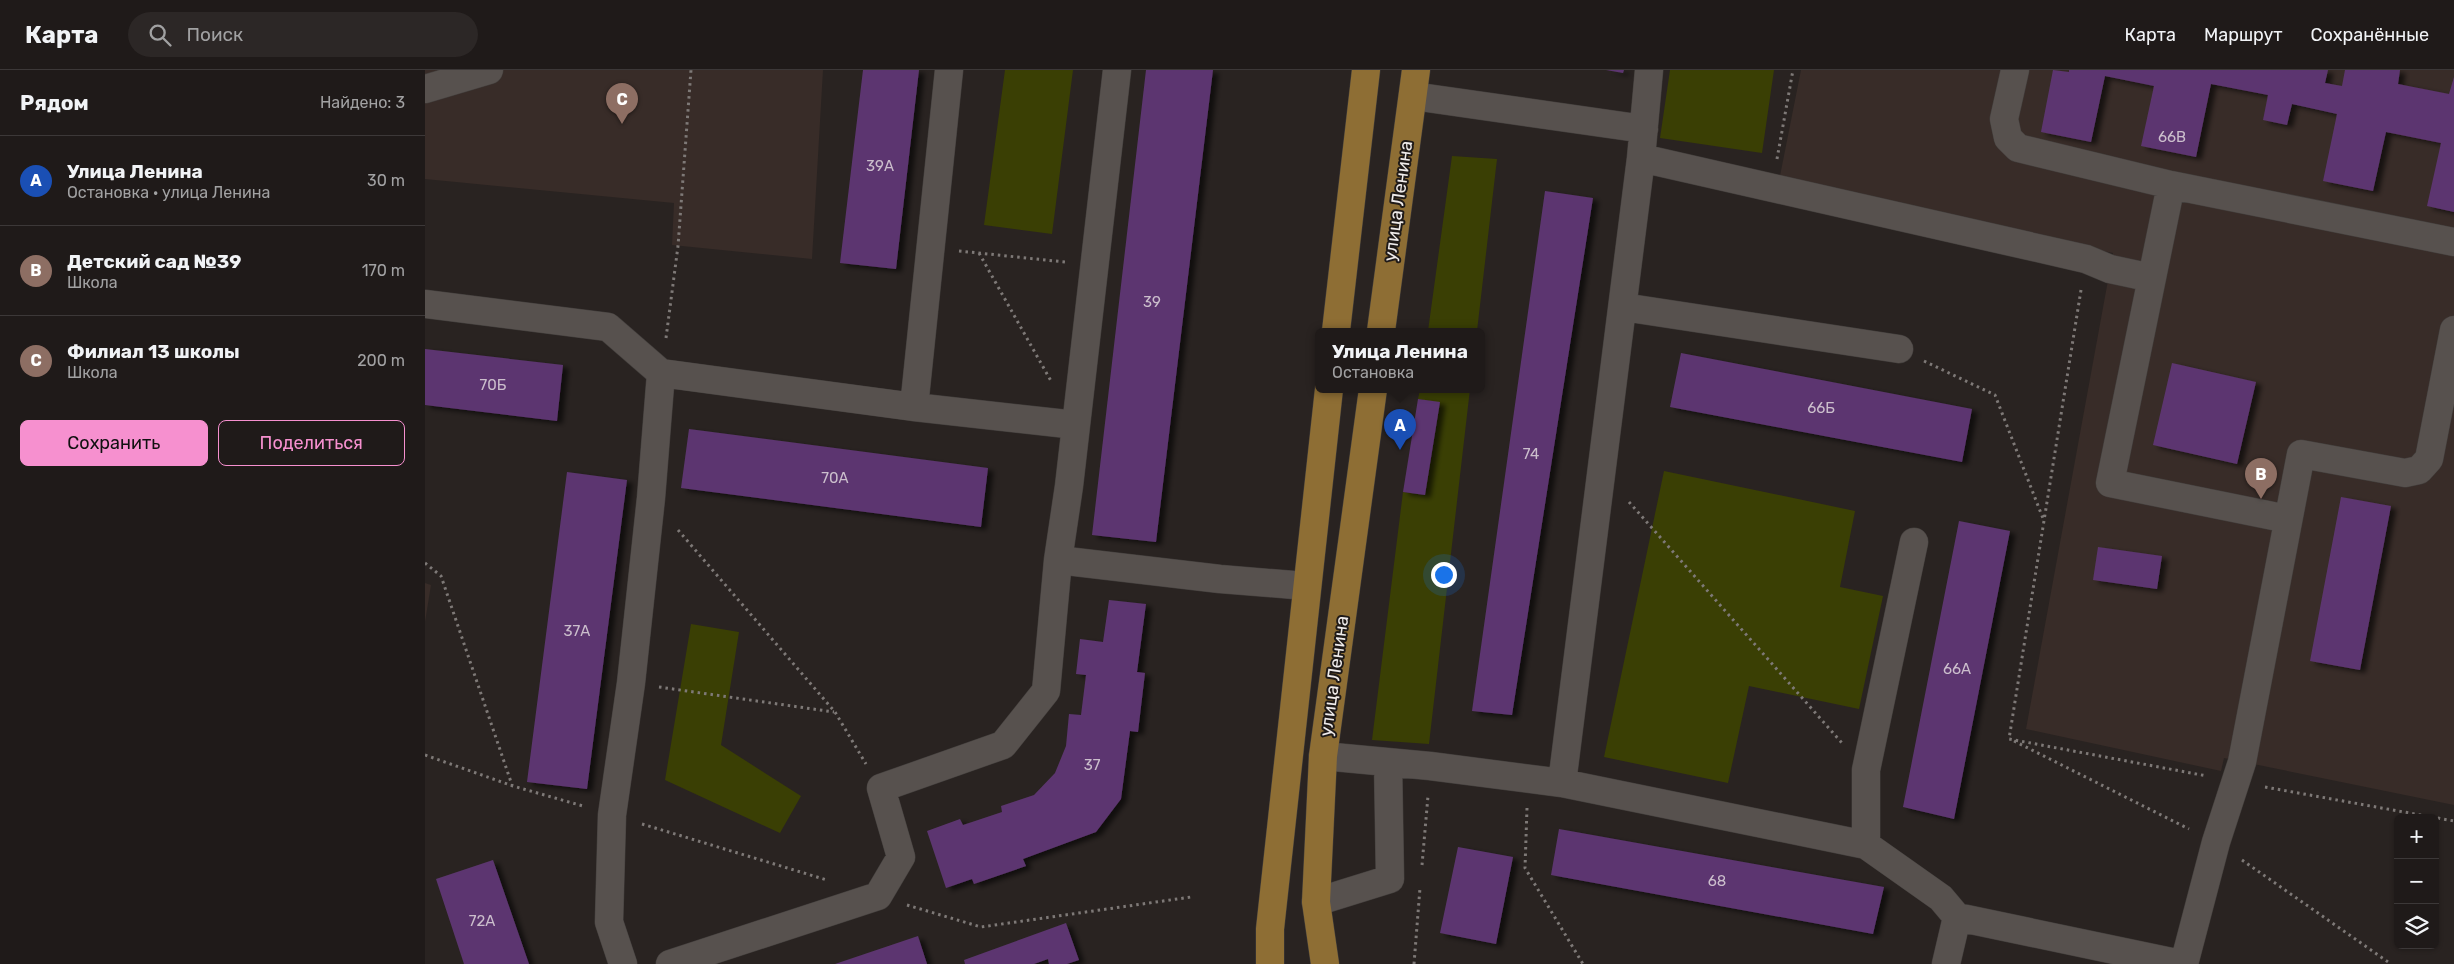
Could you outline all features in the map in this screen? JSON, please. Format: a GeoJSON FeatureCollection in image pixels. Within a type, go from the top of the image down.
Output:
{"type":"FeatureCollection","features":[{"type":"Feature","properties":{"kind":"main road"},"geometry":{"type":"LineString","coordinates":[[1336,328],[1366,70]]}},
{"type":"Feature","properties":{"kind":"main road","name":"улица Ленина"},"geometry":{"type":"LineString","coordinates":[[1381,328],[1414,83]]}},
{"type":"Feature","properties":{"kind":"main road","name":"улица Ленина"},"geometry":{"type":"LineString","coordinates":[[1270,964],[1270,930],[1329,393]]}},
{"type":"Feature","properties":{"kind":"main road","name":"улица Ленина"},"geometry":{"type":"LineString","coordinates":[[1325,964],[1316,902],[1323,756],[1372,393]]}},
{"type":"Feature","properties":{"kind":"lane"},"geometry":{"type":"LineString","coordinates":[[425,89],[489,70]]}},
{"type":"Feature","properties":{"kind":"lane"},"geometry":{"type":"LineString","coordinates":[[914,408],[949,70]]}},
{"type":"Feature","properties":{"kind":"lane"},"geometry":{"type":"LineString","coordinates":[[670,964],[878,896],[901,857],[881,788],[1003,745],[1046,691],[1058,560],[1117,70]]}},
{"type":"Feature","properties":{"kind":"lane"},"geometry":{"type":"LineString","coordinates":[[1562,783],[1623,307],[1641,158],[1649,70]]}},
{"type":"Feature","properties":{"kind":"lane"},"geometry":{"type":"LineString","coordinates":[[2015,70],[2005,120],[2007,138],[2018,148],[2171,185],[2454,242]]}},
{"type":"Feature","properties":{"kind":"lane"},"geometry":{"type":"LineString","coordinates":[[1414,83],[1644,128]]}},
{"type":"Feature","properties":{"kind":"lane"},"geometry":{"type":"LineString","coordinates":[[1641,158],[2086,259],[2110,269],[2152,278]]}},
{"type":"Feature","properties":{"kind":"lane"},"geometry":{"type":"LineString","coordinates":[[2171,185],[2110,483],[2288,519]]}},
{"type":"Feature","properties":{"kind":"lane"},"geometry":{"type":"LineString","coordinates":[[425,304],[608,327],[661,373],[914,408],[1075,426]]}},
{"type":"Feature","properties":{"kind":"lane"},"geometry":{"type":"LineString","coordinates":[[1623,307],[1899,348]]}},
{"type":"Feature","properties":{"kind":"lane"},"geometry":{"type":"LineString","coordinates":[[1323,756],[1430,766],[1562,783],[1866,845],[1941,898],[1957,917],[2183,964],[2216,842],[2242,762],[2301,454],[2405,473],[2419,470],[2429,459],[2454,330]]}},
{"type":"Feature","properties":{"kind":"lane"},"geometry":{"type":"LineString","coordinates":[[623,964],[609,922],[612,815],[631,683],[651,498],[661,373]]}},
{"type":"Feature","properties":{"kind":"lane"},"geometry":{"type":"LineString","coordinates":[[1866,845],[1866,770],[1914,542]]}},
{"type":"Feature","properties":{"kind":"lane"},"geometry":{"type":"LineString","coordinates":[[1058,560],[1220,579],[1307,586]]}},
{"type":"Feature","properties":{"kind":"lane"},"geometry":{"type":"LineString","coordinates":[[1316,902],[1390,879],[1388,762]]}},
{"type":"Feature","properties":{"kind":"lane"},"geometry":{"type":"LineString","coordinates":[[1946,964],[1957,917]]}},
{"type":"Feature","properties":{"kind":"path"},"geometry":{"type":"LineString","coordinates":[[661,373],[678,246],[691,70]]}},
{"type":"Feature","properties":{"kind":"path"},"geometry":{"type":"LineString","coordinates":[[1771,189],[1793,70]]}},
{"type":"Feature","properties":{"kind":"path"},"geometry":{"type":"LineString","coordinates":[[931,248],[1093,265]]}},
{"type":"Feature","properties":{"kind":"path"},"geometry":{"type":"LineString","coordinates":[[979,253],[1051,382]]}},
{"type":"Feature","properties":{"kind":"path"},"geometry":{"type":"LineString","coordinates":[[2086,259],[2009,739],[2454,821]]}},
{"type":"Feature","properties":{"kind":"path"},"geometry":{"type":"LineString","coordinates":[[1899,348],[1995,394],[2045,522]]}},
{"type":"Feature","properties":{"kind":"path"},"geometry":{"type":"LineString","coordinates":[[1601,472],[1866,770]]}},
{"type":"Feature","properties":{"kind":"path"},"geometry":{"type":"LineString","coordinates":[[651,498],[835,712],[881,788]]}},
{"type":"Feature","properties":{"kind":"path"},"geometry":{"type":"LineString","coordinates":[[425,563],[441,576],[513,786]]}},
{"type":"Feature","properties":{"kind":"path"},"geometry":{"type":"LineString","coordinates":[[631,683],[835,712]]}},
{"type":"Feature","properties":{"kind":"path"},"geometry":{"type":"LineString","coordinates":[[425,756],[513,786],[830,881]]}},
{"type":"Feature","properties":{"kind":"path"},"geometry":{"type":"LineString","coordinates":[[1421,873],[1430,766]]}},
{"type":"Feature","properties":{"kind":"path"},"geometry":{"type":"LineString","coordinates":[[1527,778],[1525,868],[1583,964]]}},
{"type":"Feature","properties":{"kind":"path"},"geometry":{"type":"LineString","coordinates":[[1414,964],[1420,883]]}},
{"type":"Feature","properties":{"kind":"path"},"geometry":{"type":"LineString","coordinates":[[878,896],[981,927],[1191,897]]}},
{"type":"Feature","properties":{"kind":"shaded area"},"geometry":{"type":"Polygon","coordinates":[[[425,70],[823,70],[812,259],[672,245],[674,203],[425,179],[425,70]]]}},
{"type":"Feature","properties":{"kind":"shaded area"},"geometry":{"type":"Polygon","coordinates":[[[1801,70],[2454,70],[2454,805],[2224,758],[2221,771],[2026,729],[2113,253],[1778,186],[1801,70]]]}},
{"type":"Feature","properties":{"kind":"shaded area"},"geometry":{"type":"Polygon","coordinates":[[[425,583],[431,585],[425,622],[425,583]]]}},
{"type":"Feature","properties":{"kind":"green space"},"geometry":{"type":"Polygon","coordinates":[[[1005,70],[1073,70],[1052,234],[984,225],[1005,70]]]}},
{"type":"Feature","properties":{"kind":"green space"},"geometry":{"type":"Polygon","coordinates":[[[1670,70],[1774,70],[1762,153],[1660,138],[1670,70]]]}},
{"type":"Feature","properties":{"kind":"green space"},"geometry":{"type":"Polygon","coordinates":[[[1452,156],[1497,159],[1477,328],[1428,328],[1452,156]]]}},
{"type":"Feature","properties":{"kind":"green space"},"geometry":{"type":"Polygon","coordinates":[[[1419,393],[1470,393],[1429,744],[1372,740],[1403,492],[1425,495],[1440,403],[1418,399],[1419,393]]]}},
{"type":"Feature","properties":{"kind":"green space"},"geometry":{"type":"Polygon","coordinates":[[[1664,471],[1855,511],[1840,587],[1883,596],[1859,709],[1749,686],[1728,783],[1604,757],[1664,471]]]}},
{"type":"Feature","properties":{"kind":"green space"},"geometry":{"type":"Polygon","coordinates":[[[691,624],[739,632],[721,745],[801,796],[780,833],[665,780],[691,624]]]}},
{"type":"Feature","properties":{"kind":"building"},"geometry":{"type":"Polygon","coordinates":[[[863,70],[919,70],[896,269],[840,263],[863,70]]]}},
{"type":"Feature","properties":{"kind":"building"},"geometry":{"type":"Polygon","coordinates":[[[1146,70],[1213,70],[1156,542],[1092,535],[1146,70]]]}},
{"type":"Feature","properties":{"kind":"building"},"geometry":{"type":"Polygon","coordinates":[[[1606,70],[1624,70],[1623,73],[1606,70]]]}},
{"type":"Feature","properties":{"kind":"building"},"geometry":{"type":"Polygon","coordinates":[[[2053,70],[2069,72],[2069,70],[2328,70],[2325,83],[2342,86],[2345,70],[2400,70],[2398,84],[2449,94],[2454,77],[2454,212],[2427,206],[2441,143],[2386,132],[2373,191],[2323,181],[2337,114],[2292,104],[2287,125],[2263,120],[2268,95],[2211,84],[2196,157],[2141,146],[2154,86],[2105,76],[2091,142],[2041,132],[2053,70]]]}},
{"type":"Feature","properties":{"kind":"building"},"geometry":{"type":"Polygon","coordinates":[[[1545,191],[1593,198],[1512,715],[1472,711],[1545,191]]]}},
{"type":"Feature","properties":{"kind":"building"},"geometry":{"type":"Polygon","coordinates":[[[425,349],[563,365],[557,421],[425,405],[425,349]]]}},
{"type":"Feature","properties":{"kind":"building"},"geometry":{"type":"Polygon","coordinates":[[[1681,353],[1972,409],[1962,462],[1670,407],[1681,353]]]}},
{"type":"Feature","properties":{"kind":"building"},"geometry":{"type":"Polygon","coordinates":[[[2172,363],[2256,382],[2237,464],[2153,445],[2172,363]]]}},
{"type":"Feature","properties":{"kind":"building"},"geometry":{"type":"Polygon","coordinates":[[[1418,399],[1440,402],[1425,495],[1403,492],[1418,399]]]}},
{"type":"Feature","properties":{"kind":"building"},"geometry":{"type":"Polygon","coordinates":[[[689,429],[988,468],[981,527],[681,488],[689,429]]]}},
{"type":"Feature","properties":{"kind":"building"},"geometry":{"type":"Polygon","coordinates":[[[567,472],[627,480],[587,789],[527,782],[567,472]]]}},
{"type":"Feature","properties":{"kind":"building"},"geometry":{"type":"Polygon","coordinates":[[[2341,497],[2391,506],[2360,670],[2310,661],[2341,497]]]}},
{"type":"Feature","properties":{"kind":"building"},"geometry":{"type":"Polygon","coordinates":[[[1959,521],[2010,531],[1954,819],[1903,807],[1959,521]]]}},
{"type":"Feature","properties":{"kind":"building"},"geometry":{"type":"Polygon","coordinates":[[[2098,547],[2162,556],[2157,589],[2093,580],[2098,547]]]}},
{"type":"Feature","properties":{"kind":"building"},"geometry":{"type":"Polygon","coordinates":[[[1109,600],[1146,604],[1137,672],[1145,673],[1138,732],[1130,731],[1121,799],[1096,832],[1023,859],[1026,866],[974,884],[972,879],[946,888],[927,831],[960,819],[963,825],[1002,812],[1001,806],[1034,795],[1055,773],[1066,746],[1069,714],[1081,715],[1086,675],[1076,674],[1080,639],[1103,642],[1109,600]]]}},
{"type":"Feature","properties":{"kind":"building"},"geometry":{"type":"Polygon","coordinates":[[[1559,829],[1884,887],[1873,934],[1551,875],[1559,829]]]}},
{"type":"Feature","properties":{"kind":"building"},"geometry":{"type":"Polygon","coordinates":[[[1458,847],[1513,857],[1496,944],[1440,933],[1458,847]]]}},
{"type":"Feature","properties":{"kind":"building"},"geometry":{"type":"Polygon","coordinates":[[[493,860],[529,964],[464,964],[436,879],[493,860]]]}},
{"type":"Feature","properties":{"kind":"building"},"geometry":{"type":"Polygon","coordinates":[[[1066,923],[1079,960],[1067,964],[1049,964],[1048,959],[1034,964],[965,964],[964,960],[1066,923]]]}},
{"type":"Feature","properties":{"kind":"building"},"geometry":{"type":"Polygon","coordinates":[[[918,936],[927,964],[835,964],[918,936]]]}},
{"type":"Feature","properties":{"kind":"place","name":"Филиал 13 школы"},"geometry":{"type":"Point","coordinates":[622,124]}},
{"type":"Feature","properties":{"kind":"place","name":"Улица Ленина"},"geometry":{"type":"Point","coordinates":[1400,450]}},
{"type":"Feature","properties":{"kind":"place","name":"Детский сад №39"},"geometry":{"type":"Point","coordinates":[2261,499]}}]}
